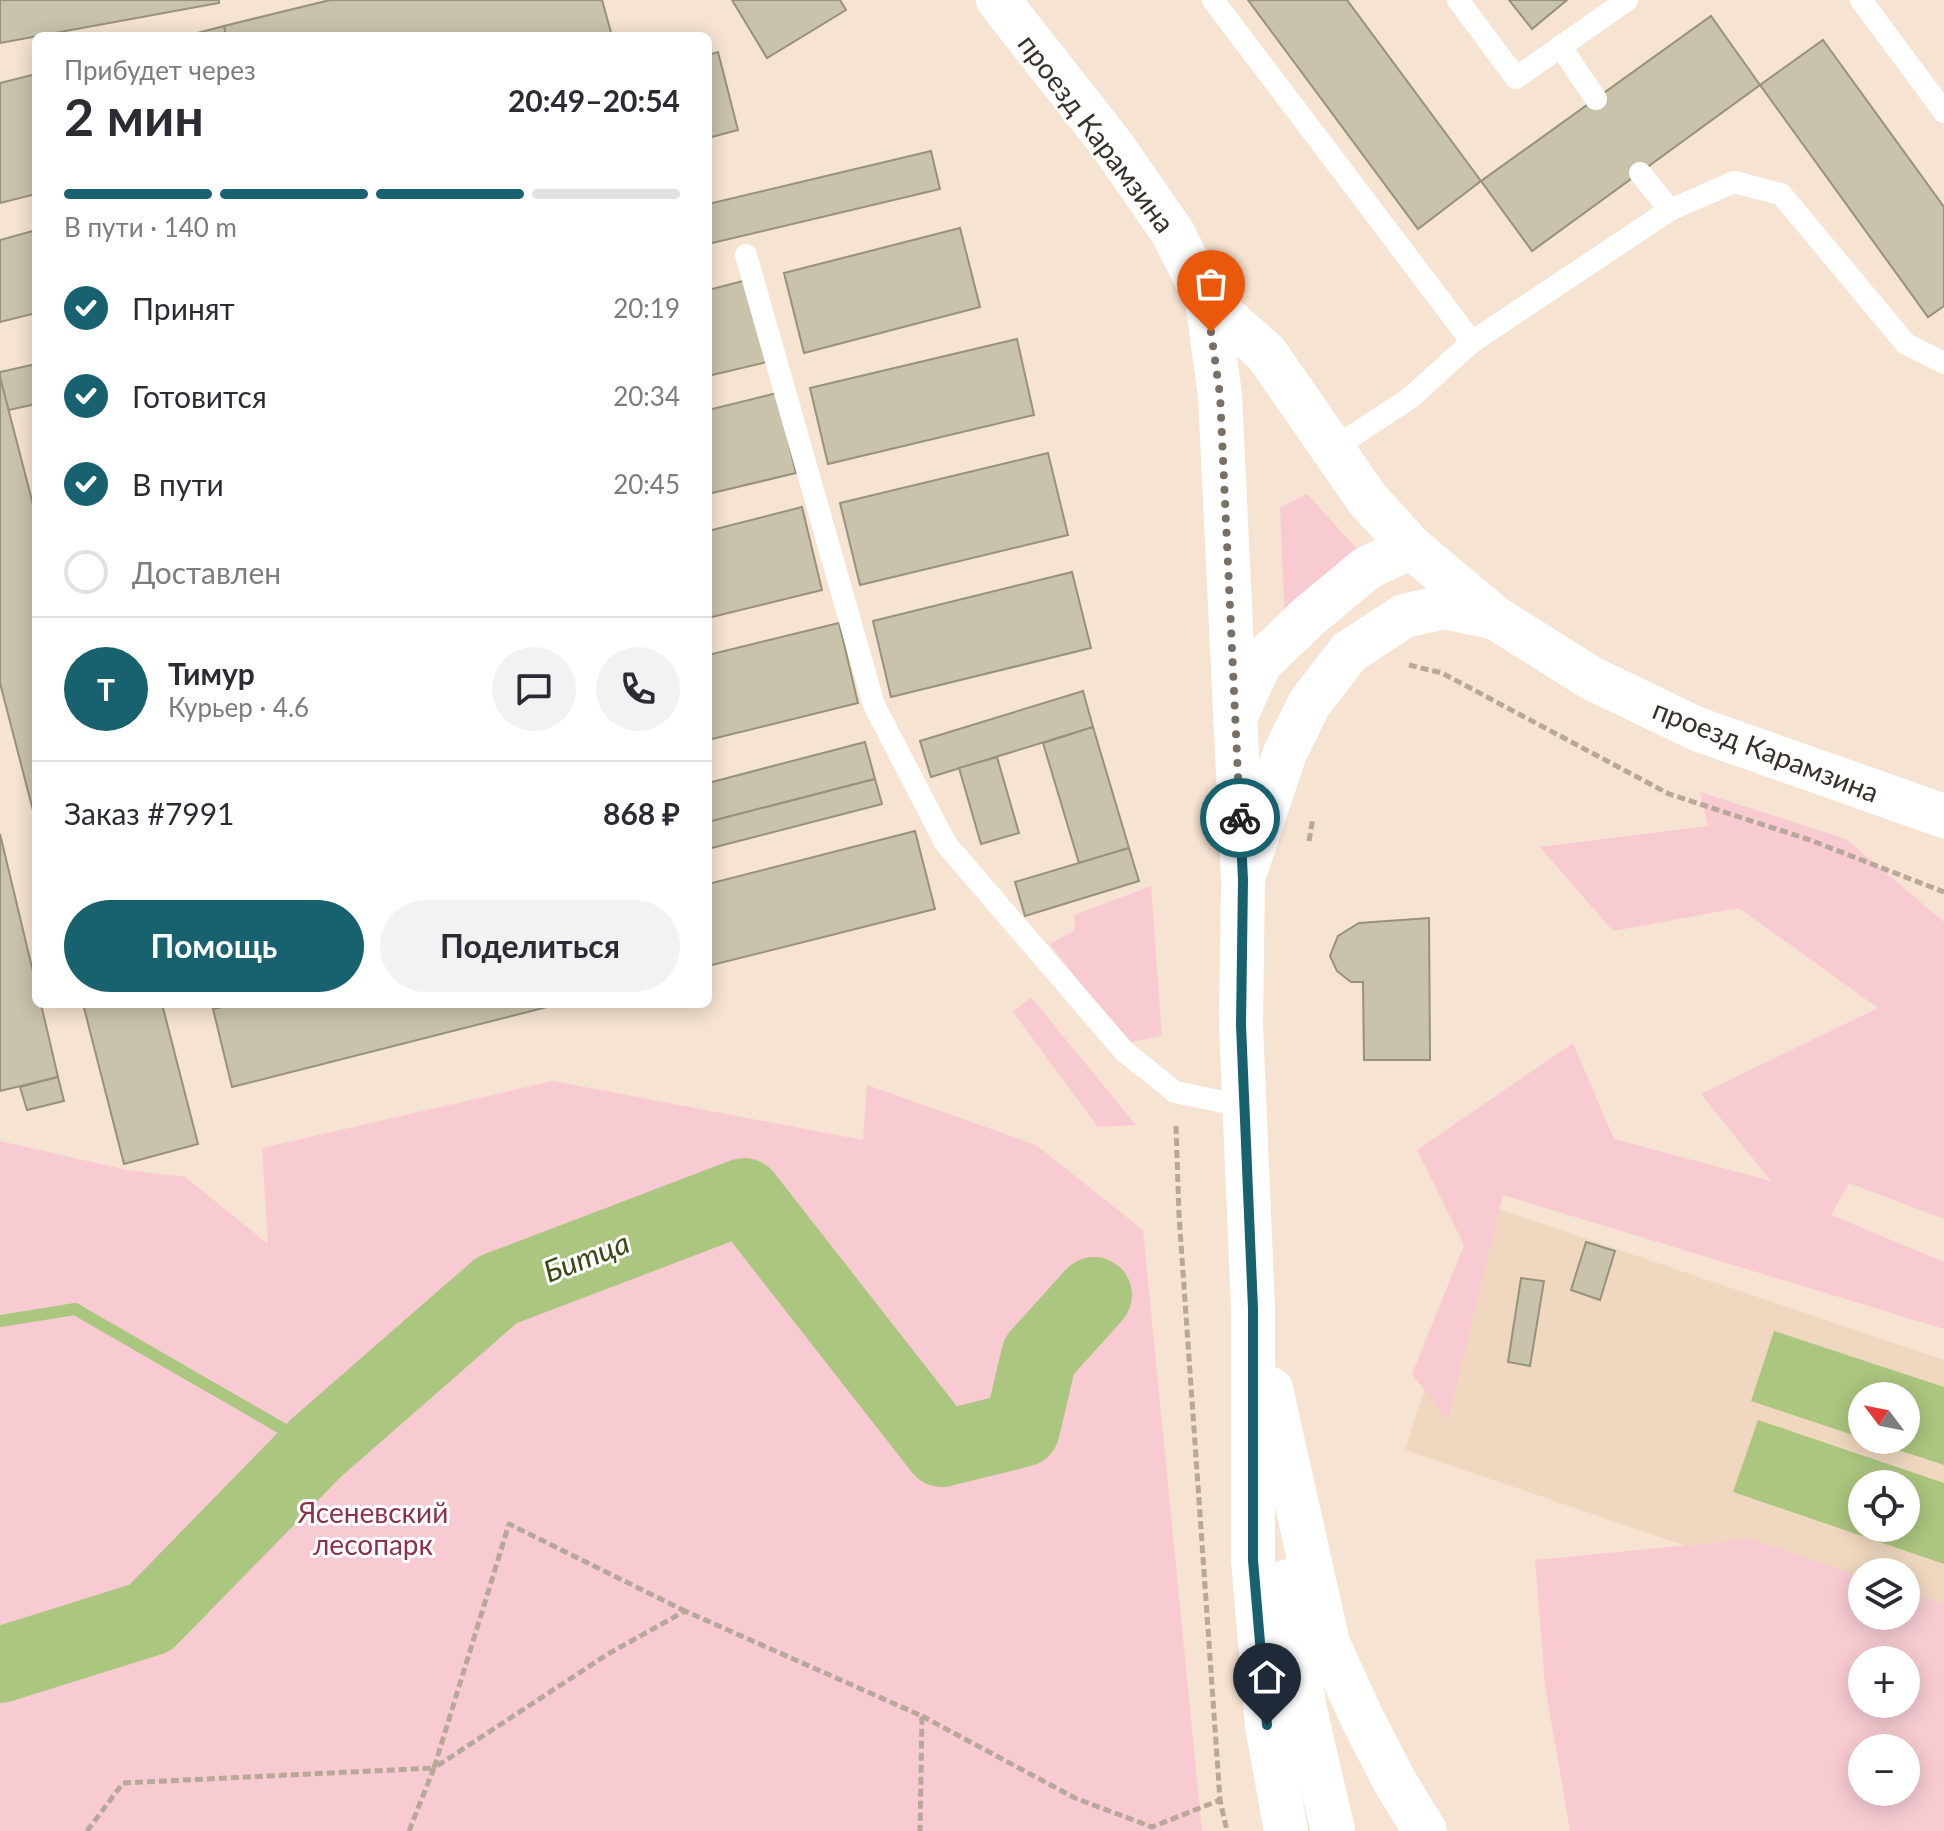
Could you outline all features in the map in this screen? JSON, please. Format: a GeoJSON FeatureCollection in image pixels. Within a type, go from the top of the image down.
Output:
{"type":"FeatureCollection","features":[{"type":"Feature","properties":{"kind":"main road","name":"проезд Карамзина"},"geometry":{"type":"LineString","coordinates":[[998,0],[1112,145],[1173,233],[1207,301],[1266,353],[1368,500],[1411,547],[1494,617],[1591,678],[1697,729],[1944,816]]}},
{"type":"Feature","properties":{"kind":"main road"},"geometry":{"type":"LineString","coordinates":[[1207,301],[1220,395],[1243,880],[1241,1025],[1253,1309],[1253,1560],[1267,1725],[1286,1831]]}},
{"type":"Feature","properties":{"kind":"main road"},"geometry":{"type":"LineString","coordinates":[[1235,718],[1260,663],[1308,617],[1367,568],[1411,547]]}},
{"type":"Feature","properties":{"kind":"main road"},"geometry":{"type":"LineString","coordinates":[[1243,880],[1285,753],[1309,704],[1349,652],[1404,616],[1444,607],[1494,617]]}},
{"type":"Feature","properties":{"kind":"main road"},"geometry":{"type":"LineString","coordinates":[[1253,1309],[1304,1705],[1333,1831]]}},
{"type":"Feature","properties":{"kind":"main road"},"geometry":{"type":"LineString","coordinates":[[1253,1309],[1328,1643],[1395,1782],[1425,1831]]}},
{"type":"Feature","properties":{"kind":"lane"},"geometry":{"type":"LineString","coordinates":[[1213,0],[1472,342]]}},
{"type":"Feature","properties":{"kind":"lane"},"geometry":{"type":"LineString","coordinates":[[1458,0],[1516,78],[1627,0]]}},
{"type":"Feature","properties":{"kind":"lane"},"geometry":{"type":"LineString","coordinates":[[1861,0],[1944,112]]}},
{"type":"Feature","properties":{"kind":"lane"},"geometry":{"type":"LineString","coordinates":[[1560,46],[1596,99]]}},
{"type":"Feature","properties":{"kind":"lane"},"geometry":{"type":"LineString","coordinates":[[1640,173],[1670,210]]}},
{"type":"Feature","properties":{"kind":"lane"},"geometry":{"type":"LineString","coordinates":[[1331,450],[1410,398],[1472,342],[1670,210],[1734,182],[1781,194],[1906,344],[1944,363]]}},
{"type":"Feature","properties":{"kind":"lane"},"geometry":{"type":"LineString","coordinates":[[746,255],[874,705],[946,844],[1124,1051],[1175,1092],[1243,1106]]}},
{"type":"Feature","properties":{"kind":"path"},"geometry":{"type":"LineString","coordinates":[[1401,663],[1442,673],[1669,794],[1810,840],[1944,892]]}},
{"type":"Feature","properties":{"kind":"path"},"geometry":{"type":"LineString","coordinates":[[1309,841],[1314,810]]}},
{"type":"Feature","properties":{"kind":"path"},"geometry":{"type":"LineString","coordinates":[[1175,1092],[1179,1215],[1220,1800],[1227,1831]]}},
{"type":"Feature","properties":{"kind":"path"},"geometry":{"type":"LineString","coordinates":[[409,1831],[434,1768],[509,1524],[685,1611],[922,1716],[1075,1798],[1152,1827],[1220,1800]]}},
{"type":"Feature","properties":{"kind":"path"},"geometry":{"type":"LineString","coordinates":[[87,1831],[123,1783],[434,1768],[608,1654],[685,1611]]}},
{"type":"Feature","properties":{"kind":"path"},"geometry":{"type":"LineString","coordinates":[[920,1831],[922,1716]]}},
{"type":"Feature","properties":{"kind":"shaded area"},"geometry":{"type":"Polygon","coordinates":[[[1483,1204],[1944,1360],[1944,1634],[1920,1623],[1920,1558],[1848,1558],[1848,1601],[1405,1450],[1483,1204]]]}},
{"type":"Feature","properties":{"kind":"shaded area"},"geometry":{"type":"Polygon","coordinates":[[[1774,1331],[1944,1387],[1944,1465],[1911,1454],[1920,1454],[1920,1382],[1848,1382],[1848,1433],[1751,1401],[1774,1331]]]}},
{"type":"Feature","properties":{"kind":"shaded area"},"geometry":{"type":"Polygon","coordinates":[[[1758,1420],[1848,1450],[1848,1454],[1858,1454],[1906,1470],[1848,1470],[1848,1531],[1733,1492],[1758,1420]]]}},
{"type":"Feature","properties":{"kind":"shaded area"},"geometry":{"type":"Polygon","coordinates":[[[1920,1475],[1944,1483],[1944,1564],[1880,1542],[1920,1542],[1920,1475]]]}},
{"type":"Feature","properties":{"kind":"green space"},"geometry":{"type":"Polygon","coordinates":[[[1307,494],[1356,548],[1353,568],[1285,626],[1280,508],[1307,494]]]}},
{"type":"Feature","properties":{"kind":"green space"},"geometry":{"type":"Polygon","coordinates":[[[1700,792],[1846,839],[1944,922],[1944,1219],[1849,1183],[1831,1215],[1944,1262],[1944,1329],[1503,1195],[1448,1420],[1412,1374],[1464,1245],[1417,1150],[1573,1043],[1614,1139],[1771,1181],[1701,1094],[1878,1008],[1739,908],[1613,931],[1540,847],[1708,826],[1700,792]]]}},
{"type":"Feature","properties":{"kind":"green space"},"geometry":{"type":"Polygon","coordinates":[[[1151,886],[1162,1036],[1127,1043],[1050,944],[1075,930],[1074,915],[1151,886]]]}},
{"type":"Feature","properties":{"kind":"green space"},"geometry":{"type":"Polygon","coordinates":[[[1031,997],[1136,1125],[1098,1127],[1013,1012],[1031,997]]]}},
{"type":"Feature","properties":{"kind":"green space","name":"Ясеневский лесопарк"},"geometry":{"type":"Polygon","coordinates":[[[553,1081],[863,1140],[867,1085],[1036,1145],[1143,1230],[1202,1831],[0,1831],[0,1141],[127,1170],[185,1177],[268,1244],[262,1148],[553,1081]]]}},
{"type":"Feature","properties":{"kind":"green space"},"geometry":{"type":"Polygon","coordinates":[[[1751,1539],[1848,1572],[1848,1630],[1920,1630],[1920,1597],[1944,1605],[1944,1831],[1570,1831],[1545,1685],[1535,1560],[1751,1539]]]}},
{"type":"Feature","properties":{"kind":"building"},"geometry":{"type":"Polygon","coordinates":[[[0,0],[219,0],[219,3],[60,32],[32,32],[32,37],[0,43],[0,0]]]}},
{"type":"Feature","properties":{"kind":"building"},"geometry":{"type":"Polygon","coordinates":[[[330,0],[602,0],[611,32],[225,32],[224,26],[330,0]]]}},
{"type":"Feature","properties":{"kind":"building"},"geometry":{"type":"Polygon","coordinates":[[[732,0],[840,0],[846,10],[767,58],[732,0]]]}},
{"type":"Feature","properties":{"kind":"building"},"geometry":{"type":"Polygon","coordinates":[[[1248,0],[1347,0],[1481,181],[1418,229],[1248,0]]]}},
{"type":"Feature","properties":{"kind":"building"},"geometry":{"type":"Polygon","coordinates":[[[1509,0],[1567,0],[1532,29],[1509,0]]]}},
{"type":"Feature","properties":{"kind":"building"},"geometry":{"type":"Polygon","coordinates":[[[1711,16],[1760,85],[1532,251],[1481,181],[1711,16]]]}},
{"type":"Feature","properties":{"kind":"building"},"geometry":{"type":"Polygon","coordinates":[[[224,26],[225,32],[201,32],[224,26]]]}},
{"type":"Feature","properties":{"kind":"building"},"geometry":{"type":"Polygon","coordinates":[[[1823,40],[1944,207],[1944,306],[1928,317],[1760,85],[1823,40]]]}},
{"type":"Feature","properties":{"kind":"building"},"geometry":{"type":"Polygon","coordinates":[[[718,52],[738,130],[712,137],[712,54],[718,52]]]}},
{"type":"Feature","properties":{"kind":"building"},"geometry":{"type":"Polygon","coordinates":[[[32,75],[32,195],[0,203],[0,83],[32,75]]]}},
{"type":"Feature","properties":{"kind":"building"},"geometry":{"type":"Polygon","coordinates":[[[931,151],[940,189],[712,243],[712,203],[931,151]]]}},
{"type":"Feature","properties":{"kind":"building"},"geometry":{"type":"Polygon","coordinates":[[[960,228],[980,307],[804,353],[784,273],[960,228]]]}},
{"type":"Feature","properties":{"kind":"building"},"geometry":{"type":"Polygon","coordinates":[[[32,231],[32,314],[0,322],[0,240],[32,231]]]}},
{"type":"Feature","properties":{"kind":"building"},"geometry":{"type":"Polygon","coordinates":[[[747,280],[767,362],[712,375],[712,289],[747,280]]]}},
{"type":"Feature","properties":{"kind":"building"},"geometry":{"type":"Polygon","coordinates":[[[1017,339],[1034,415],[828,464],[810,388],[1017,339]]]}},
{"type":"Feature","properties":{"kind":"building"},"geometry":{"type":"Polygon","coordinates":[[[32,365],[32,405],[0,412],[0,372],[32,365]]]}},
{"type":"Feature","properties":{"kind":"building"},"geometry":{"type":"Polygon","coordinates":[[[0,377],[32,501],[32,807],[0,683],[0,377]]]}},
{"type":"Feature","properties":{"kind":"building"},"geometry":{"type":"Polygon","coordinates":[[[777,393],[796,473],[712,493],[712,409],[777,393]]]}},
{"type":"Feature","properties":{"kind":"building"},"geometry":{"type":"Polygon","coordinates":[[[1048,453],[1068,535],[860,585],[840,503],[1048,453]]]}},
{"type":"Feature","properties":{"kind":"building"},"geometry":{"type":"Polygon","coordinates":[[[802,507],[822,590],[712,617],[712,530],[802,507]]]}},
{"type":"Feature","properties":{"kind":"building"},"geometry":{"type":"Polygon","coordinates":[[[1072,572],[1091,648],[891,697],[873,621],[1072,572]]]}},
{"type":"Feature","properties":{"kind":"building"},"geometry":{"type":"Polygon","coordinates":[[[839,623],[858,703],[712,739],[712,654],[839,623]]]}},
{"type":"Feature","properties":{"kind":"building"},"geometry":{"type":"Polygon","coordinates":[[[1083,691],[1093,727],[931,777],[920,741],[1083,691]]]}},
{"type":"Feature","properties":{"kind":"building"},"geometry":{"type":"Polygon","coordinates":[[[1093,727],[1129,848],[1079,863],[1043,743],[1093,727]]]}},
{"type":"Feature","properties":{"kind":"building"},"geometry":{"type":"Polygon","coordinates":[[[865,742],[875,779],[712,821],[712,782],[865,742]]]}},
{"type":"Feature","properties":{"kind":"building"},"geometry":{"type":"Polygon","coordinates":[[[997,757],[1019,833],[981,844],[959,768],[997,757]]]}},
{"type":"Feature","properties":{"kind":"building"},"geometry":{"type":"Polygon","coordinates":[[[875,779],[882,804],[712,848],[712,821],[875,779]]]}},
{"type":"Feature","properties":{"kind":"building"},"geometry":{"type":"Polygon","coordinates":[[[915,831],[935,909],[712,965],[712,883],[915,831]]]}},
{"type":"Feature","properties":{"kind":"building"},"geometry":{"type":"Polygon","coordinates":[[[0,834],[32,967],[32,1008],[42,1008],[58,1077],[0,1091],[0,834]]]}},
{"type":"Feature","properties":{"kind":"building"},"geometry":{"type":"Polygon","coordinates":[[[1129,848],[1139,881],[1025,916],[1015,882],[1129,848]]]}},
{"type":"Feature","properties":{"kind":"building"},"geometry":{"type":"Polygon","coordinates":[[[1429,918],[1430,1060],[1364,1060],[1363,982],[1351,982],[1337,971],[1330,956],[1338,936],[1359,923],[1429,918]]]}},
{"type":"Feature","properties":{"kind":"building"},"geometry":{"type":"Polygon","coordinates":[[[84,1008],[163,1008],[198,1144],[124,1164],[84,1008]]]}},
{"type":"Feature","properties":{"kind":"building"},"geometry":{"type":"Polygon","coordinates":[[[217,1008],[543,1008],[232,1087],[213,1009],[217,1008]]]}},
{"type":"Feature","properties":{"kind":"building"},"geometry":{"type":"Polygon","coordinates":[[[58,1077],[64,1101],[27,1110],[20,1087],[58,1077]]]}},
{"type":"Feature","properties":{"kind":"building"},"geometry":{"type":"Polygon","coordinates":[[[1586,1242],[1615,1251],[1600,1300],[1571,1290],[1586,1242]]]}},
{"type":"Feature","properties":{"kind":"building"},"geometry":{"type":"Polygon","coordinates":[[[1521,1278],[1544,1281],[1530,1366],[1508,1362],[1521,1278]]]}},
{"type":"Feature","properties":{"kind":"waterway","name":"Битца"},"geometry":{"type":"LineString","coordinates":[[0,1665],[150,1618],[316,1448],[497,1290],[744,1196],[942,1449],[1022,1429],[1039,1356],[1094,1295]]}},
{"type":"Feature","properties":{"kind":"waterway"},"geometry":{"type":"LineString","coordinates":[[0,1321],[75,1309],[316,1448]]}},
{"type":"Feature","properties":{"kind":"way so far"},"geometry":{"type":"LineString","coordinates":[[1211,332],[1220,395],[1240,818]]}},
{"type":"Feature","properties":{"kind":"route"},"geometry":{"type":"LineString","coordinates":[[1240,818],[1243,1106],[1253,1309],[1253,1560],[1267,1725]]}}]}
